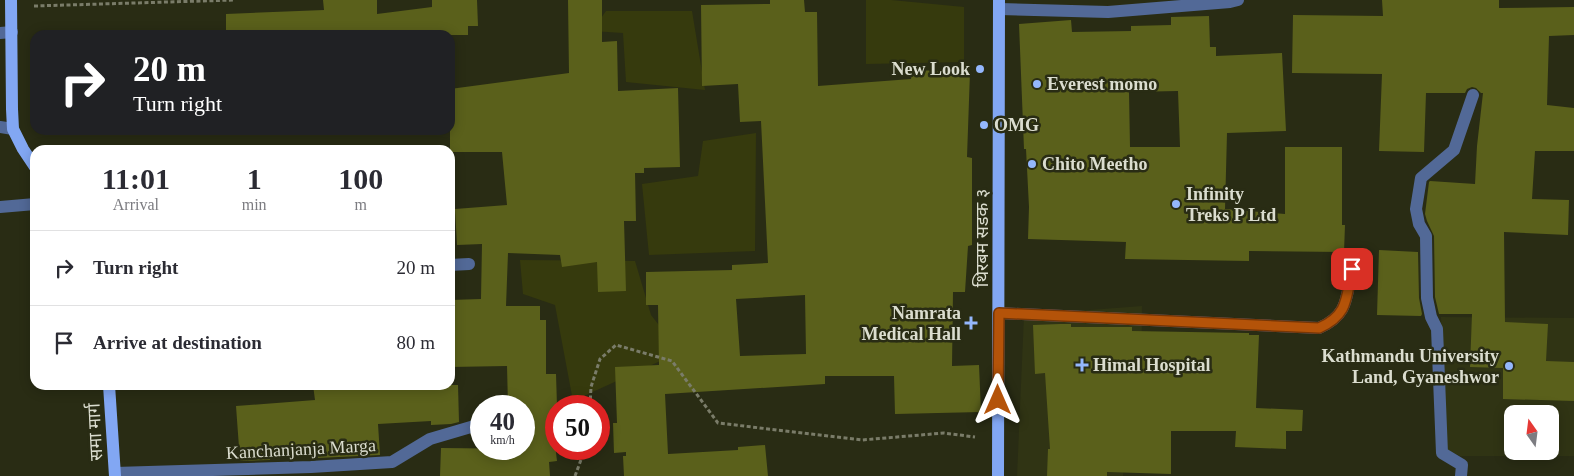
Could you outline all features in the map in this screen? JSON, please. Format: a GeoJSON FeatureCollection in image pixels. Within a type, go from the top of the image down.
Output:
{"type":"FeatureCollection","features":[{"type":"Feature","properties":{"kind":"main road"},"geometry":{"type":"LineString","coordinates":[[11,4],[6,32],[13,130],[30,160]]}},
{"type":"Feature","properties":{"kind":"main road","name":"थिरबम सडक ३"},"geometry":{"type":"LineString","coordinates":[[998,476],[1000,4]]}},
{"type":"Feature","properties":{"kind":"main road","name":"समा मार्ग"},"geometry":{"type":"LineString","coordinates":[[109,390],[115,474]]}},
{"type":"Feature","properties":{"kind":"street"},"geometry":{"type":"LineString","coordinates":[[1000,4],[1108,12],[1238,0]]}},
{"type":"Feature","properties":{"kind":"street"},"geometry":{"type":"LineString","coordinates":[[1460,476],[1462,465],[1442,453],[1438,329],[1431,317],[1426,298],[1426,236],[1419,224],[1416,209],[1420,178],[1454,150],[1473,95]]}},
{"type":"Feature","properties":{"kind":"street"},"geometry":{"type":"LineString","coordinates":[[0,126],[13,130]]}},
{"type":"Feature","properties":{"kind":"street"},"geometry":{"type":"LineString","coordinates":[[0,207],[30,204]]}},
{"type":"Feature","properties":{"kind":"street"},"geometry":{"type":"LineString","coordinates":[[455,265],[468,264]]}},
{"type":"Feature","properties":{"kind":"street"},"geometry":{"type":"LineString","coordinates":[[999,313],[1319,328],[1332,323],[1344,308],[1352,269]]}},
{"type":"Feature","properties":{"kind":"street","name":"Kanchanjanja Marga"},"geometry":{"type":"LineString","coordinates":[[115,474],[392,462],[430,440],[470,427]]}},
{"type":"Feature","properties":{"kind":"path"},"geometry":{"type":"LineString","coordinates":[[11,4],[235,0]]}},
{"type":"Feature","properties":{"kind":"path"},"geometry":{"type":"LineString","coordinates":[[591,395],[591,387],[600,359],[616,345],[672,361],[718,423],[862,440],[944,433],[982,437],[998,435]]}},
{"type":"Feature","properties":{"kind":"path"},"geometry":{"type":"LineString","coordinates":[[575,476],[581,460]]}},
{"type":"Feature","properties":{"kind":"shaded area"},"geometry":{"type":"Polygon","coordinates":[[[866,0],[891,0],[964,7],[964,62],[866,64],[866,0]]]}},
{"type":"Feature","properties":{"kind":"shaded area"},"geometry":{"type":"Polygon","coordinates":[[[606,11],[692,11],[705,90],[626,82],[623,33],[592,31],[606,11]]]}},
{"type":"Feature","properties":{"kind":"shaded area"},"geometry":{"type":"Polygon","coordinates":[[[756,133],[755,251],[649,255],[642,184],[698,176],[703,141],[756,133]]]}},
{"type":"Feature","properties":{"kind":"shaded area"},"geometry":{"type":"Polygon","coordinates":[[[520,260],[635,261],[651,315],[680,352],[586,395],[572,395],[555,305],[523,294],[520,260]]]}},
{"type":"Feature","properties":{"kind":"shaded area","name":"Himal Hospital"},"geometry":{"type":"Polygon","coordinates":[[[1142,306],[1141,416],[1127,441],[1123,476],[1017,476],[1024,315],[1142,306]]]}},
{"type":"Feature","properties":{"kind":"shaded area","name":"Kathmandu University Land, Gyaneshwor"},"geometry":{"type":"Polygon","coordinates":[[[1441,317],[1574,318],[1574,456],[1559,456],[1559,405],[1504,405],[1504,456],[1460,456],[1446,449],[1441,317]]]}},
{"type":"Feature","properties":{"kind":"building"},"geometry":{"type":"Polygon","coordinates":[[[323,0],[377,0],[377,14],[432,7],[432,0],[477,0],[478,26],[468,26],[468,35],[455,35],[455,30],[226,30],[226,14],[324,10],[323,0]]]}},
{"type":"Feature","properties":{"kind":"building"},"geometry":{"type":"Polygon","coordinates":[[[568,0],[602,0],[602,42],[617,41],[618,91],[678,88],[680,167],[644,168],[644,173],[635,173],[636,221],[624,221],[626,291],[598,292],[597,262],[562,267],[560,255],[508,253],[506,306],[540,306],[540,320],[546,320],[546,374],[556,374],[557,395],[545,395],[545,460],[557,461],[549,462],[550,476],[440,476],[441,448],[470,448],[470,460],[535,460],[535,395],[508,395],[507,366],[455,367],[455,300],[481,299],[482,244],[457,245],[455,209],[507,205],[502,152],[455,152],[455,145],[450,145],[450,135],[455,135],[455,88],[569,73],[568,0]]]}},
{"type":"Feature","properties":{"kind":"building"},"geometry":{"type":"Polygon","coordinates":[[[770,0],[804,0],[805,12],[817,12],[818,86],[911,79],[912,70],[970,72],[967,157],[972,158],[972,245],[968,246],[965,292],[953,292],[952,366],[979,365],[981,412],[895,414],[894,376],[825,376],[825,384],[665,394],[668,454],[738,450],[738,447],[765,445],[768,476],[624,476],[623,456],[626,456],[626,452],[614,453],[613,423],[617,423],[615,367],[659,365],[658,305],[646,305],[646,272],[732,270],[732,265],[768,263],[761,121],[740,122],[738,84],[702,86],[701,5],[770,4],[770,0]],[[805,295],[736,299],[740,356],[806,354],[805,295]]]}},
{"type":"Feature","properties":{"kind":"building"},"geometry":{"type":"Polygon","coordinates":[[[1382,0],[1499,0],[1499,8],[1574,7],[1574,35],[1549,36],[1547,105],[1574,108],[1574,151],[1535,151],[1532,199],[1569,200],[1568,235],[1504,232],[1505,322],[1548,324],[1546,361],[1574,362],[1574,401],[1503,399],[1503,368],[1470,367],[1472,314],[1439,314],[1435,297],[1434,236],[1425,214],[1429,182],[1475,184],[1483,93],[1472,87],[1467,89],[1465,93],[1426,93],[1424,152],[1379,151],[1382,74],[1292,73],[1293,15],[1383,16],[1382,0]]]}},
{"type":"Feature","properties":{"kind":"building"},"geometry":{"type":"Polygon","coordinates":[[[1209,16],[1210,47],[1216,47],[1216,56],[1282,53],[1286,131],[1227,133],[1225,209],[1285,214],[1285,147],[1342,147],[1342,225],[1345,225],[1344,252],[1249,251],[1249,261],[1125,259],[1126,242],[1028,239],[1029,207],[1026,149],[1024,149],[1019,24],[1071,20],[1072,32],[1131,31],[1131,26],[1171,25],[1171,17],[1209,16]],[[1178,91],[1129,92],[1130,147],[1180,147],[1178,91]]]}},
{"type":"Feature","properties":{"kind":"building"},"geometry":{"type":"Polygon","coordinates":[[[1379,250],[1418,252],[1421,316],[1377,315],[1379,250]]]}},
{"type":"Feature","properties":{"kind":"building"},"geometry":{"type":"Polygon","coordinates":[[[1071,324],[1071,327],[1132,327],[1132,331],[1249,333],[1249,335],[1259,335],[1256,408],[1303,410],[1302,431],[1286,431],[1286,449],[1235,447],[1236,431],[1171,431],[1171,474],[1107,472],[1107,476],[1047,476],[1048,449],[1050,449],[1045,373],[1035,374],[1033,325],[1071,324]]]}},
{"type":"Feature","properties":{"kind":"building"},"geometry":{"type":"Polygon","coordinates":[[[455,385],[458,385],[459,422],[431,425],[431,421],[378,424],[380,455],[318,458],[317,454],[270,456],[270,460],[240,461],[236,406],[315,400],[314,390],[455,390],[455,385]]]}},
{"type":"Feature","properties":{"kind":"place","name":"New Look"},"geometry":{"type":"Point","coordinates":[980,69]}},
{"type":"Feature","properties":{"kind":"place","name":"Everest momo"},"geometry":{"type":"Point","coordinates":[1037,84]}},
{"type":"Feature","properties":{"kind":"place","name":"OMG"},"geometry":{"type":"Point","coordinates":[984,125]}},
{"type":"Feature","properties":{"kind":"place","name":"Chito Meetho"},"geometry":{"type":"Point","coordinates":[1032,164]}},
{"type":"Feature","properties":{"kind":"place","name":"Infinity Treks P Ltd"},"geometry":{"type":"Point","coordinates":[1176,204]}},
{"type":"Feature","properties":{"kind":"place","name":"Namrata Medical Hall"},"geometry":{"type":"Point","coordinates":[971,323]}},
{"type":"Feature","properties":{"kind":"place","name":"Himal Hospital"},"geometry":{"type":"Point","coordinates":[1082,365]}},
{"type":"Feature","properties":{"kind":"place","name":"Kathmandu University Land, Gyaneshwor"},"geometry":{"type":"Point","coordinates":[1509,366]}},
{"type":"Feature","properties":{"kind":"route"},"geometry":{"type":"LineString","coordinates":[[998,400],[999,313],[1319,328],[1332,323],[1344,308],[1352,269]]}}]}
